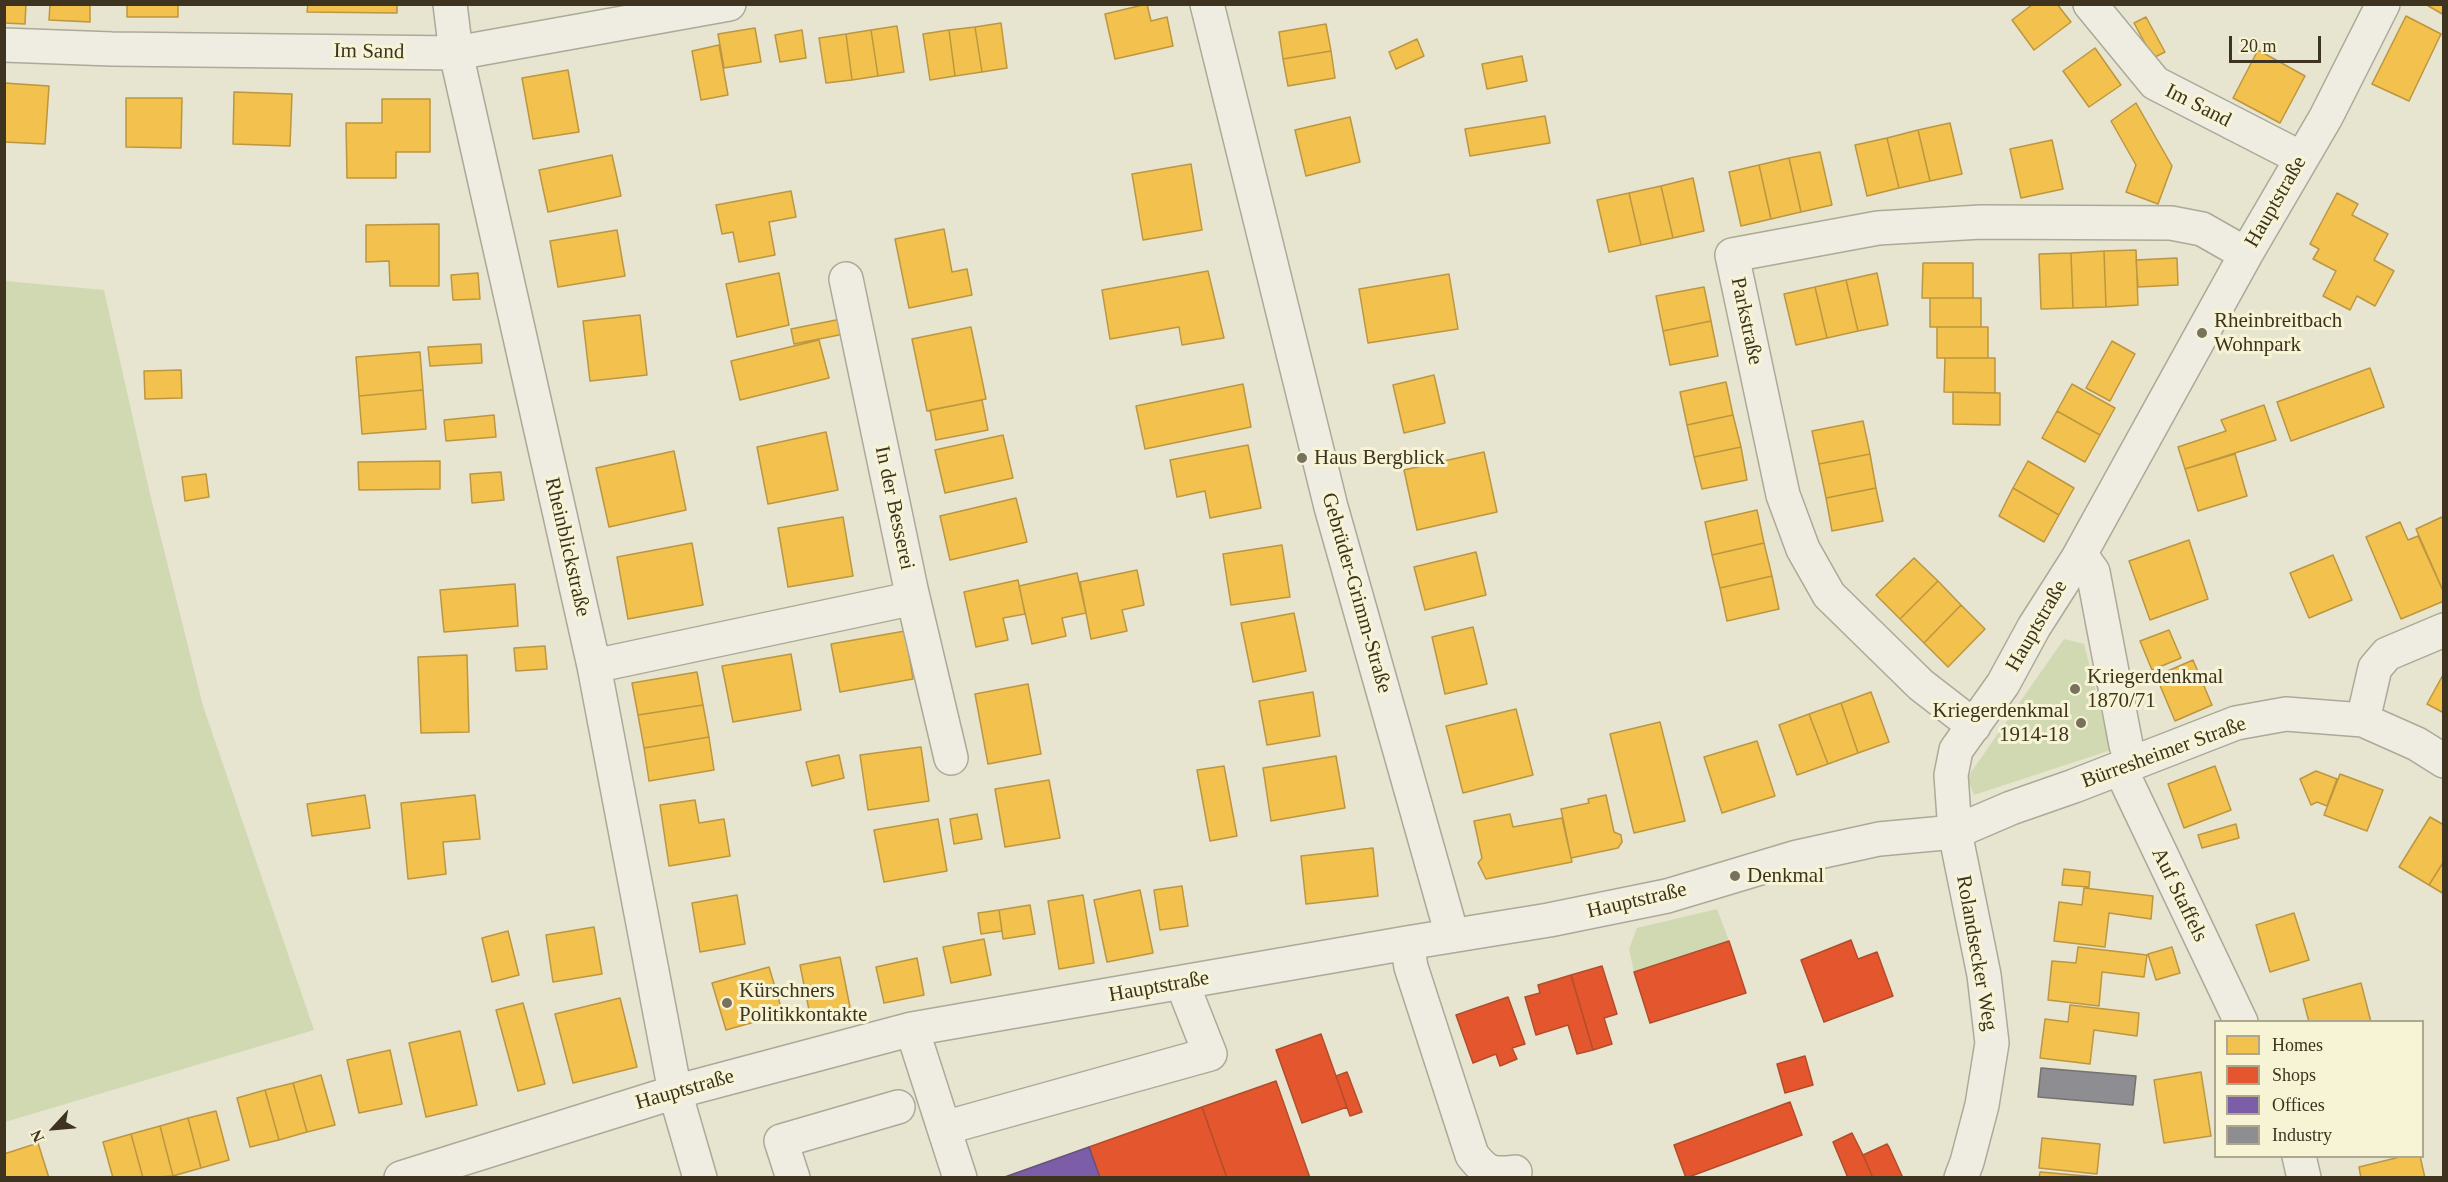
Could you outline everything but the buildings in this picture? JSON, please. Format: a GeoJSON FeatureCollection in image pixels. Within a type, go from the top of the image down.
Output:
{"type":"FeatureCollection","features":[{"type":"Feature","properties":{"kind":"street","name":"Rheinblickstraße"},"geometry":{"type":"LineString","coordinates":[[450,4],[456,53],[594,666],[675,1092],[700,1178]]}},
{"type":"Feature","properties":{"kind":"street","name":"Im Sand"},"geometry":{"type":"LineString","coordinates":[[4,45],[112,49],[456,53],[729,4]]}},
{"type":"Feature","properties":{"kind":"street","name":"Gebrüder-Grimm-Straße"},"geometry":{"type":"LineString","coordinates":[[1207,4],[1331,507],[1452,935]]}},
{"type":"Feature","properties":{"kind":"street","name":"Im Sand"},"geometry":{"type":"LineString","coordinates":[[2090,4],[2155,84],[2301,158]]}},
{"type":"Feature","properties":{"kind":"street","name":"Hauptstraße"},"geometry":{"type":"LineString","coordinates":[[400,1178],[675,1092],[912,1029],[1549,920],[1647,900],[1797,857],[1869,842],[1955,832],[1951,775],[1956,750],[2003,684],[2034,627],[2078,558],[2246,254],[2326,117],[2383,4]]}},
{"type":"Feature","properties":{"kind":"street","name":"Parkstraße"},"geometry":{"type":"LineString","coordinates":[[1974,726],[1921,685],[1828,595],[1803,549],[1783,495],[1732,255],[1878,228],[1981,222],[2171,223],[2202,230],[2246,254]]}},
{"type":"Feature","properties":{"kind":"street","name":"In der Besserei"},"geometry":{"type":"LineString","coordinates":[[594,666],[905,600],[911,590],[846,279]]}},
{"type":"Feature","properties":{"kind":"street","name":"Auf Staffels"},"geometry":{"type":"LineString","coordinates":[[2078,558],[2086,562],[2093,572],[2126,744],[2126,765],[2150,834],[2240,1020]]}},
{"type":"Feature","properties":{"kind":"street"},"geometry":{"type":"LineString","coordinates":[[911,590],[951,758]]}},
{"type":"Feature","properties":{"kind":"street"},"geometry":{"type":"LineString","coordinates":[[2363,720],[2375,668],[2387,654],[2444,630]]}},
{"type":"Feature","properties":{"kind":"street","name":"Bürresheimer Straße"},"geometry":{"type":"LineString","coordinates":[[1955,832],[2011,808],[2236,723],[2286,714],[2363,720],[2417,744],[2444,761]]}},
{"type":"Feature","properties":{"kind":"street","name":"Rolandsecker Weg"},"geometry":{"type":"LineString","coordinates":[[1955,832],[1984,975],[1992,1043],[1982,1105],[1961,1178]]}},
{"type":"Feature","properties":{"kind":"street"},"geometry":{"type":"LineString","coordinates":[[1407,943],[1411,967],[1472,1155],[1482,1168],[1497,1174],[1515,1172]]}},
{"type":"Feature","properties":{"kind":"street"},"geometry":{"type":"LineString","coordinates":[[944,1128],[1209,1054],[1182,983]]}},
{"type":"Feature","properties":{"kind":"street"},"geometry":{"type":"LineString","coordinates":[[912,1029],[960,1178]]}},
{"type":"Feature","properties":{"kind":"street"},"geometry":{"type":"LineString","coordinates":[[793,1178],[781,1141],[898,1107]]}},
{"type":"Feature","properties":{"kind":"street"},"geometry":{"type":"LineString","coordinates":[[2299,1158],[2304,1178]]}},
{"type":"Feature","properties":{"kind":"green space"},"geometry":{"type":"Polygon","coordinates":[[[5,281],[104,290],[150,494],[203,706],[314,1030],[5,1122],[5,281]]]}},
{"type":"Feature","properties":{"kind":"green space"},"geometry":{"type":"Polygon","coordinates":[[[2064,639],[2084,644],[2111,750],[1974,795],[1967,778],[2064,639]]]}},
{"type":"Feature","properties":{"kind":"green space"},"geometry":{"type":"Polygon","coordinates":[[[1717,909],[1729,941],[1634,972],[1629,949],[1637,928],[1717,909]]]}},
{"type":"Feature","properties":{"kind":"place","name":"Rheinbreitbach Wohnpark"},"geometry":{"type":"Point","coordinates":[2202,333]}},
{"type":"Feature","properties":{"kind":"place","name":"Haus Bergblick"},"geometry":{"type":"Point","coordinates":[1302,458]}},
{"type":"Feature","properties":{"kind":"place","name":"Kriegerdenkmal 1870/71"},"geometry":{"type":"Point","coordinates":[2075,689]}},
{"type":"Feature","properties":{"kind":"place","name":"Kriegerdenkmal 1914-18"},"geometry":{"type":"Point","coordinates":[2081,723]}},
{"type":"Feature","properties":{"kind":"place","name":"Denkmal"},"geometry":{"type":"Point","coordinates":[1735,876]}},
{"type":"Feature","properties":{"kind":"place","name":"Kürschners Politikkontakte"},"geometry":{"type":"Point","coordinates":[727,1003]}}]}
